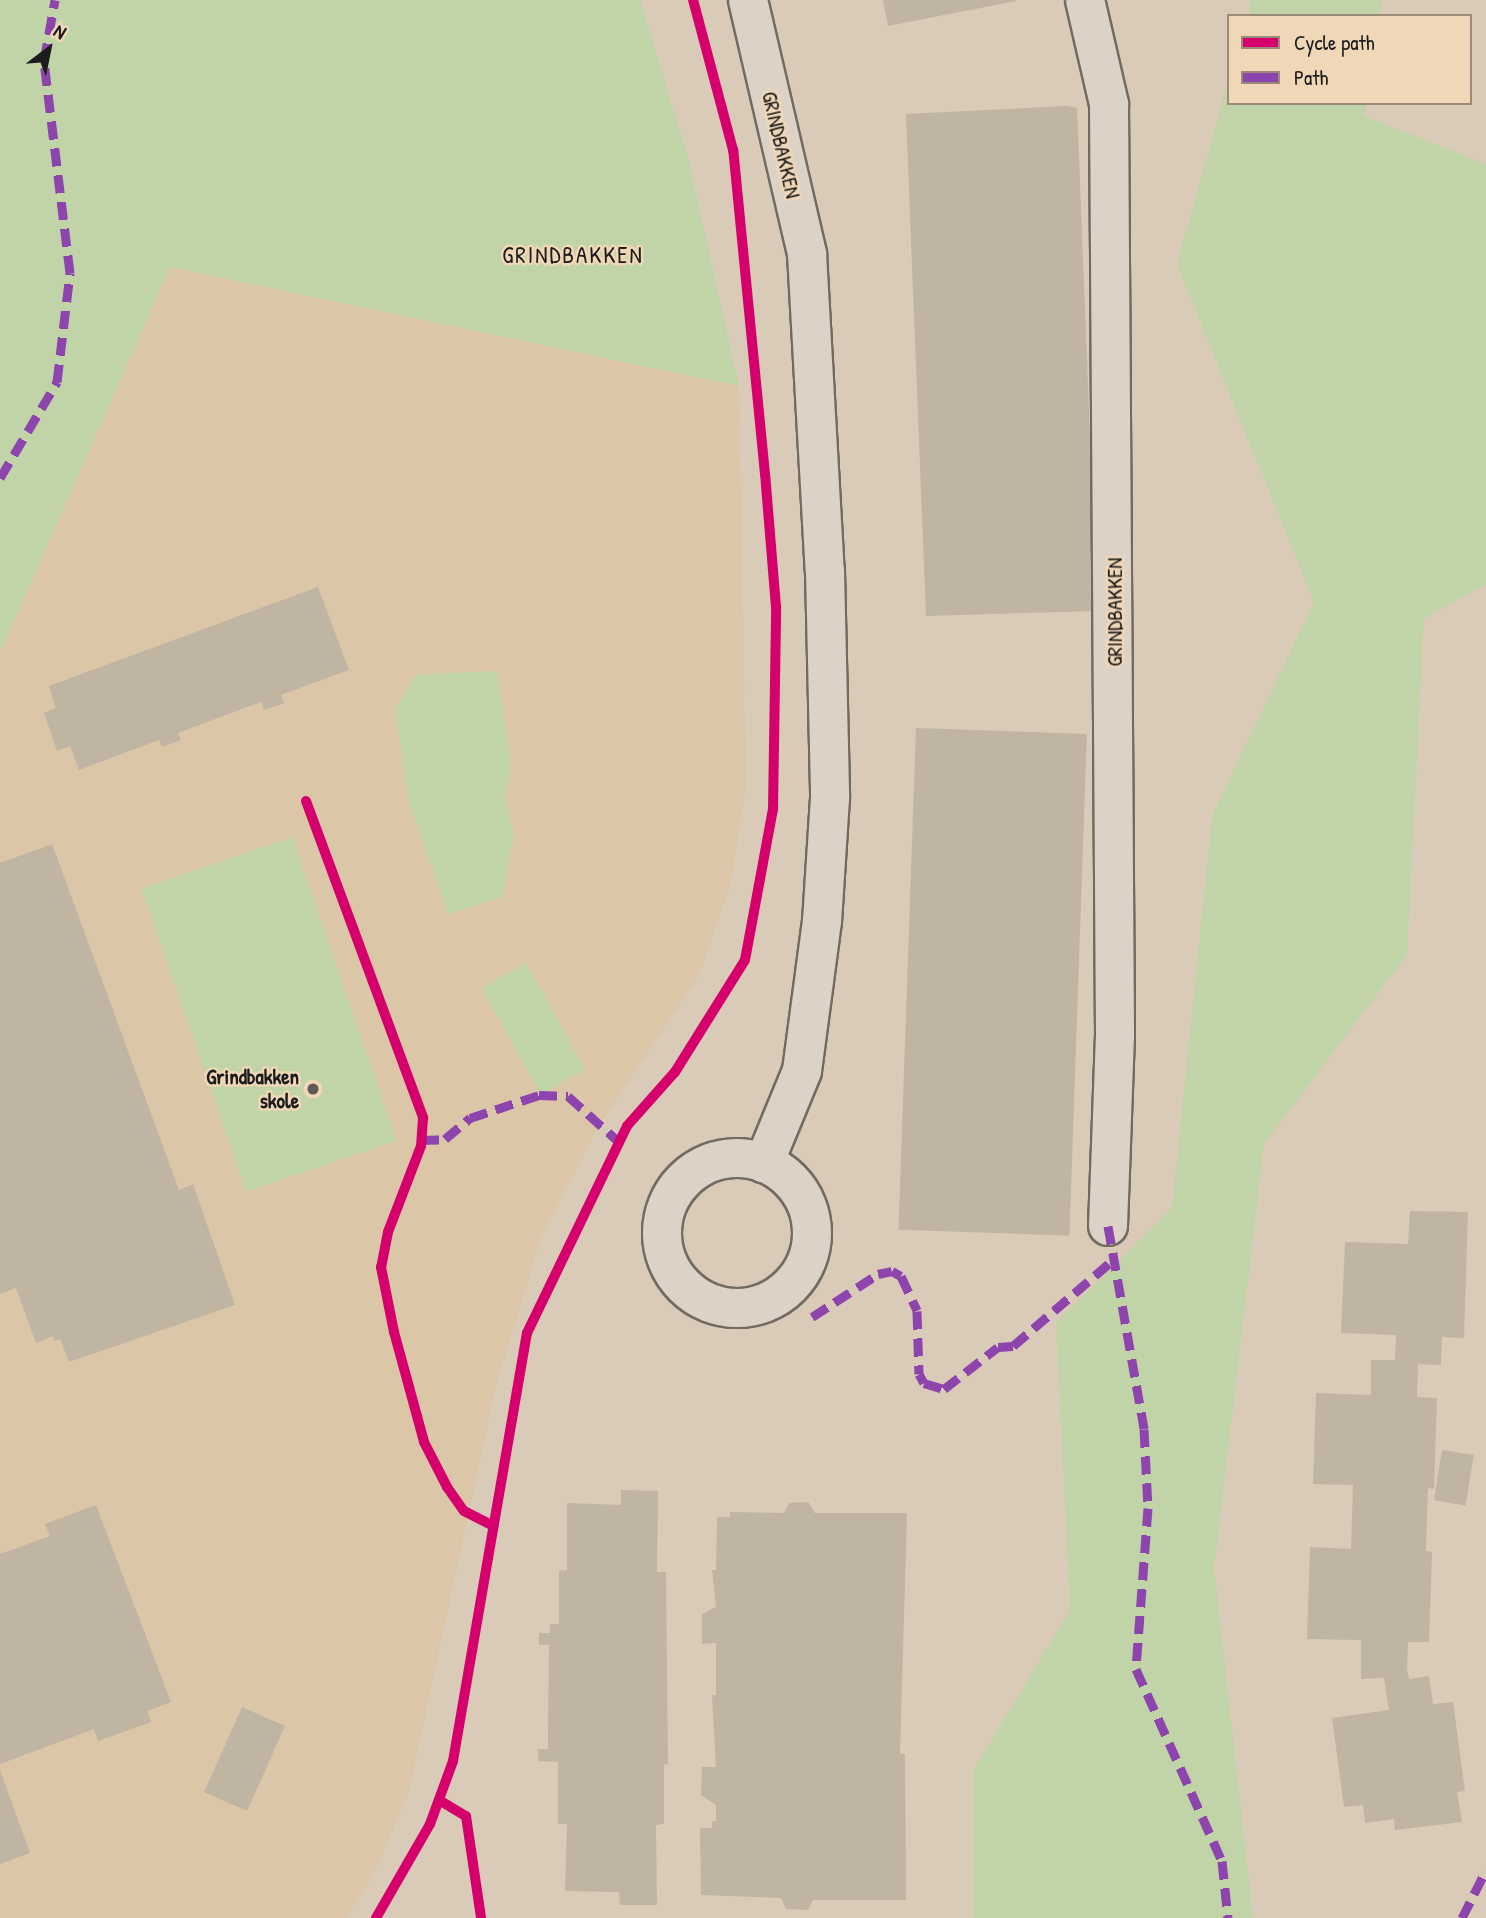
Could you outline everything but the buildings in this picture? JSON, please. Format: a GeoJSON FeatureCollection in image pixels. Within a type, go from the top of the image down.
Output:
{"type":"FeatureCollection","features":[{"type":"Feature","properties":{"kind":"street","name":"GRINDBAKKEN"},"geometry":{"type":"LineString","coordinates":[[748,0],[807,254],[825,570],[830,798],[822,921],[802,1071],[764,1163]]}},
{"type":"Feature","properties":{"kind":"street","name":"GRINDBAKKEN"},"geometry":{"type":"LineString","coordinates":[[1085,0],[1109,104],[1115,1035],[1108,1226]]}},
{"type":"Feature","properties":{"kind":"shaded area","name":"Grindbakken skole"},"geometry":{"type":"Polygon","coordinates":[[[170,267],[739,386],[746,785],[731,883],[699,976],[595,1132],[541,1239],[496,1386],[408,1796],[369,1883],[346,1918],[0,1918],[0,652],[170,267]]]}},
{"type":"Feature","properties":{"kind":"green space"},"geometry":{"type":"Polygon","coordinates":[[[0,0],[640,0],[687,154],[739,386],[170,267],[0,652],[0,0]]]}},
{"type":"Feature","properties":{"kind":"green space"},"geometry":{"type":"Polygon","coordinates":[[[1250,0],[1381,0],[1381,14],[1250,14],[1250,0]]]}},
{"type":"Feature","properties":{"kind":"green space"},"geometry":{"type":"Polygon","coordinates":[[[1227,85],[1227,105],[1366,105],[1364,116],[1486,164],[1486,584],[1424,619],[1407,955],[1264,1144],[1214,1568],[1253,1918],[974,1918],[974,1769],[1070,1610],[1056,1323],[1172,1208],[1212,816],[1314,602],[1177,264],[1227,85]]]}},
{"type":"Feature","properties":{"kind":"green space"},"geometry":{"type":"Polygon","coordinates":[[[497,671],[511,765],[505,799],[514,834],[502,897],[448,914],[408,799],[395,709],[416,675],[497,671]]]}},
{"type":"Feature","properties":{"kind":"green space"},"geometry":{"type":"Polygon","coordinates":[[[292,837],[397,1141],[246,1192],[142,889],[292,837]]]}},
{"type":"Feature","properties":{"kind":"green space"},"geometry":{"type":"Polygon","coordinates":[[[526,963],[585,1070],[541,1094],[481,988],[526,963]]]}},
{"type":"Feature","properties":{"kind":"marked path"},"geometry":{"type":"LineString","coordinates":[[0,478],[57,382],[70,273],[44,61],[55,0]]}},
{"type":"Feature","properties":{"kind":"marked path"},"geometry":{"type":"LineString","coordinates":[[421,1140],[445,1139],[470,1118],[539,1095],[568,1096],[619,1142]]}},
{"type":"Feature","properties":{"kind":"marked path"},"geometry":{"type":"LineString","coordinates":[[1108,1226],[1144,1429],[1148,1508],[1136,1669],[1222,1861],[1228,1918]]}},
{"type":"Feature","properties":{"kind":"marked path"},"geometry":{"type":"LineString","coordinates":[[812,1317],[878,1274],[892,1271],[901,1276],[917,1311],[919,1374],[924,1383],[944,1389],[998,1347],[1013,1346],[1114,1259]]}},
{"type":"Feature","properties":{"kind":"marked path"},"geometry":{"type":"LineString","coordinates":[[1462,1918],[1486,1870]]}},
{"type":"Feature","properties":{"kind":"cycle path"},"geometry":{"type":"LineString","coordinates":[[376,1918],[430,1824],[453,1761],[527,1333],[627,1126],[675,1072],[745,960],[773,809],[776,607],[733,150],[693,0]]}},
{"type":"Feature","properties":{"kind":"cycle path"},"geometry":{"type":"LineString","coordinates":[[306,801],[423,1118],[421,1146],[388,1232],[381,1267],[394,1332],[424,1442],[447,1487],[464,1511],[493,1526]]}},
{"type":"Feature","properties":{"kind":"cycle path"},"geometry":{"type":"LineString","coordinates":[[439,1800],[466,1816],[481,1918]]}},
{"type":"Feature","properties":{"kind":"place","name":"Grindbakken skole"},"geometry":{"type":"Point","coordinates":[313,1089]}},
{"type":"Feature","properties":{"kind":"district","name":"GRINDBAKKEN"},"geometry":{"type":"Point","coordinates":[573,255]}}]}
